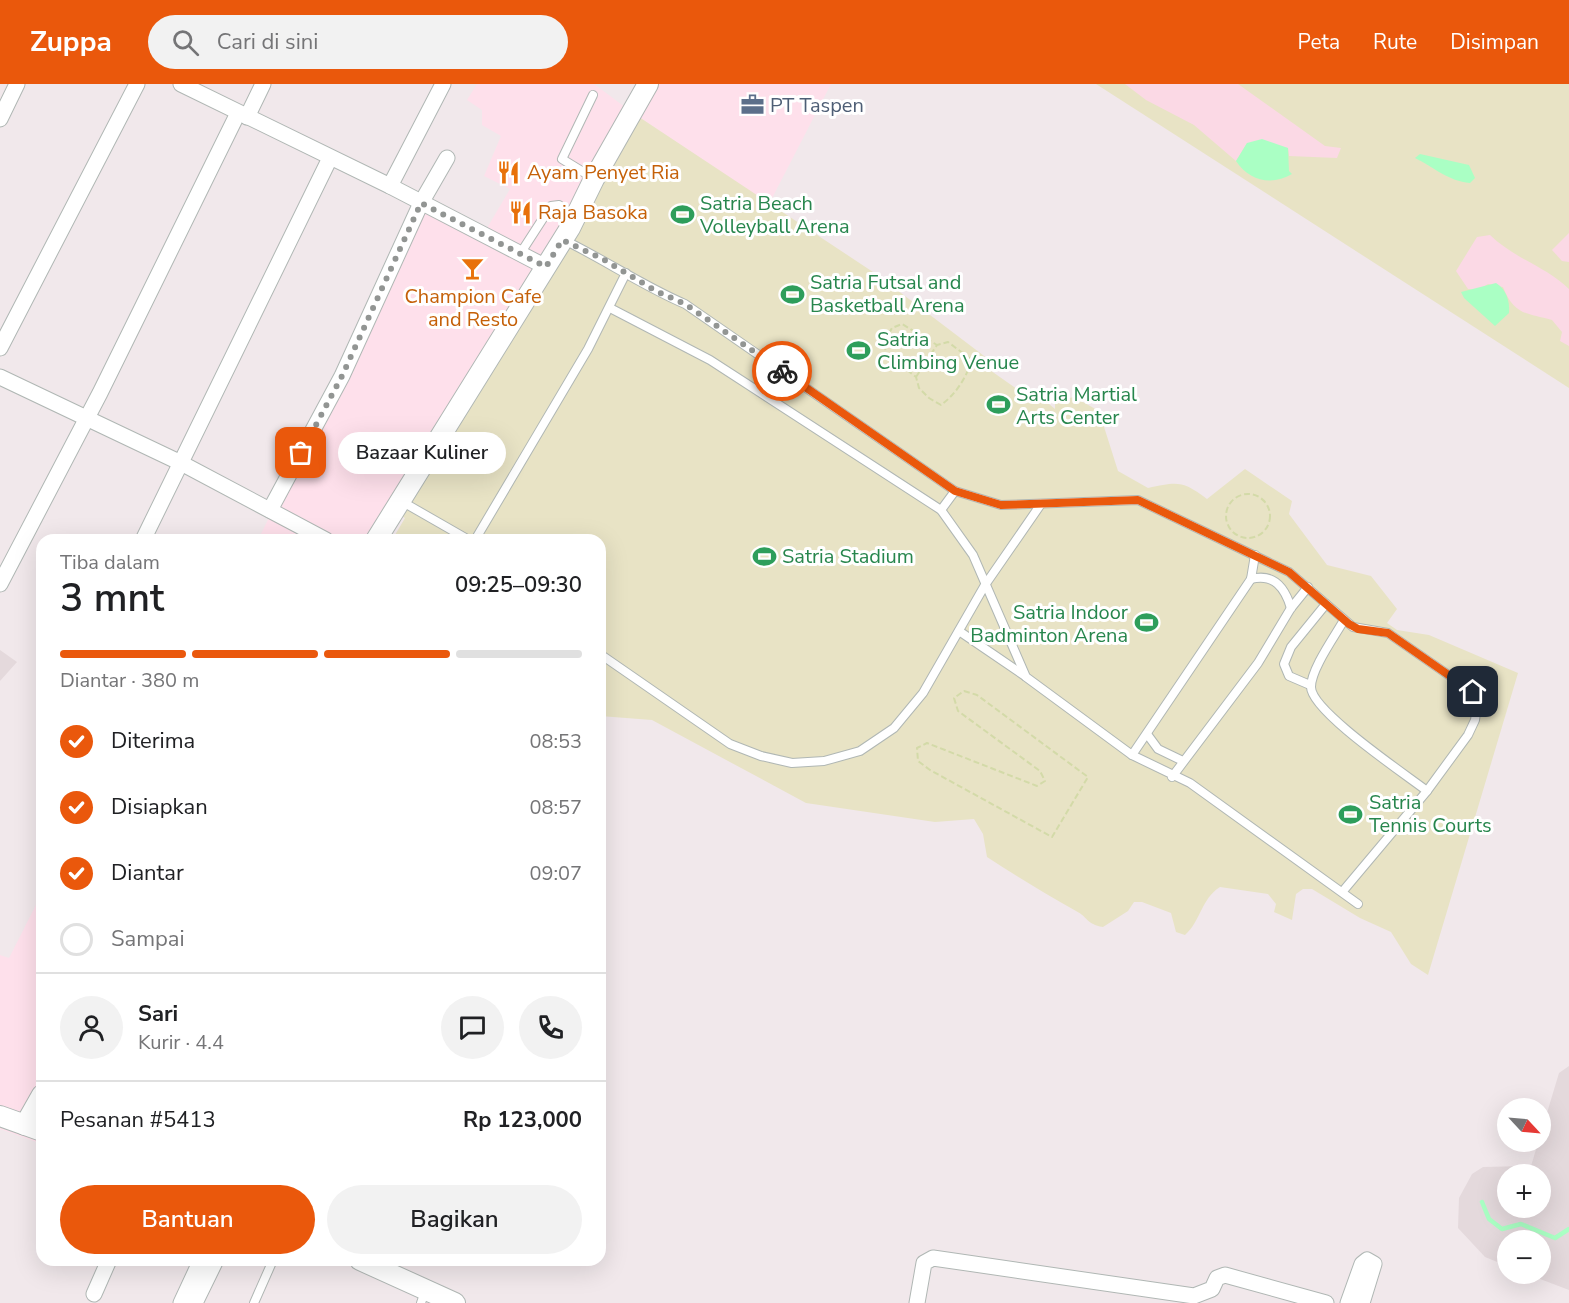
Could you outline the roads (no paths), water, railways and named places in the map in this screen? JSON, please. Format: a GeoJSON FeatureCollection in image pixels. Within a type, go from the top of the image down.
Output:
{"type":"FeatureCollection","features":[{"type":"Feature","properties":{"kind":"street"},"geometry":{"type":"LineString","coordinates":[[0,119],[17,84]]}},
{"type":"Feature","properties":{"kind":"street"},"geometry":{"type":"LineString","coordinates":[[0,348],[137,84]]}},
{"type":"Feature","properties":{"kind":"street"},"geometry":{"type":"LineString","coordinates":[[181,84],[390,186],[546,267]]}},
{"type":"Feature","properties":{"kind":"street"},"geometry":{"type":"LineString","coordinates":[[0,584],[242,115],[263,84]]}},
{"type":"Feature","properties":{"kind":"street"},"geometry":{"type":"LineString","coordinates":[[390,186],[443,84]]}},
{"type":"Feature","properties":{"kind":"street"},"geometry":{"type":"LineString","coordinates":[[380,534],[576,217],[594,179],[648,84]]}},
{"type":"Feature","properties":{"kind":"street"},"geometry":{"type":"LineString","coordinates":[[146,534],[330,158]]}},
{"type":"Feature","properties":{"kind":"street"},"geometry":{"type":"LineString","coordinates":[[270,510],[342,376],[421,203],[447,158]]}},
{"type":"Feature","properties":{"kind":"street"},"geometry":{"type":"LineString","coordinates":[[0,376],[182,464],[315,534]]}},
{"type":"Feature","properties":{"kind":"street"},"geometry":{"type":"LineString","coordinates":[[0,1116],[33,1128]]}},
{"type":"Feature","properties":{"kind":"street"},"geometry":{"type":"LineString","coordinates":[[917,1303],[924,1263],[933,1258],[1194,1296],[1212,1289],[1217,1278],[1225,1275],[1326,1303]]}},
{"type":"Feature","properties":{"kind":"street"},"geometry":{"type":"LineString","coordinates":[[1348,1303],[1362,1264],[1367,1260],[1374,1264],[1362,1303]]}},
{"type":"Feature","properties":{"kind":"street"},"geometry":{"type":"LineString","coordinates":[[94,1294],[106,1266]]}},
{"type":"Feature","properties":{"kind":"street"},"geometry":{"type":"LineString","coordinates":[[181,1303],[198,1266]]}},
{"type":"Feature","properties":{"kind":"street"},"geometry":{"type":"LineString","coordinates":[[195,1303],[213,1266]]}},
{"type":"Feature","properties":{"kind":"street"},"geometry":{"type":"LineString","coordinates":[[370,1266],[423,1297],[455,1303]]}},
{"type":"Feature","properties":{"kind":"lane"},"geometry":{"type":"LineString","coordinates":[[593,95],[562,159],[594,179]]}},
{"type":"Feature","properties":{"kind":"lane"},"geometry":{"type":"LineString","coordinates":[[520,254],[551,206],[559,205],[576,217]]}},
{"type":"Feature","properties":{"kind":"lane"},"geometry":{"type":"LineString","coordinates":[[562,240],[656,291],[685,304],[955,491],[1001,505],[1138,500],[1289,572],[1344,620],[1358,629],[1388,633],[1473,692],[1477,706],[1476,720],[1468,735],[1427,791],[1343,891]]}},
{"type":"Feature","properties":{"kind":"lane"},"geometry":{"type":"LineString","coordinates":[[478,534],[610,308],[626,273]]}},
{"type":"Feature","properties":{"kind":"lane"},"geometry":{"type":"LineString","coordinates":[[610,308],[710,360],[940,510],[972,555],[1026,676]]}},
{"type":"Feature","properties":{"kind":"lane"},"geometry":{"type":"LineString","coordinates":[[940,510],[955,491]]}},
{"type":"Feature","properties":{"kind":"lane"},"geometry":{"type":"LineString","coordinates":[[401,501],[459,534]]}},
{"type":"Feature","properties":{"kind":"lane"},"geometry":{"type":"LineString","coordinates":[[606,658],[730,744],[761,756],[792,763],[824,761],[860,751],[894,728],[923,693],[985,585],[1041,504]]}},
{"type":"Feature","properties":{"kind":"lane"},"geometry":{"type":"LineString","coordinates":[[1132,755],[1251,579],[1255,555]]}},
{"type":"Feature","properties":{"kind":"lane"},"geometry":{"type":"LineString","coordinates":[[1251,579],[1268,578],[1277,582],[1285,590],[1291,608]]}},
{"type":"Feature","properties":{"kind":"lane"},"geometry":{"type":"LineString","coordinates":[[1172,777],[1258,663],[1291,608],[1308,587]]}},
{"type":"Feature","properties":{"kind":"lane"},"geometry":{"type":"LineString","coordinates":[[1311,685],[1289,676],[1284,664],[1291,647],[1326,604]]}},
{"type":"Feature","properties":{"kind":"lane"},"geometry":{"type":"LineString","coordinates":[[1344,620],[1311,685],[1311,692],[1325,713],[1427,791]]}},
{"type":"Feature","properties":{"kind":"lane"},"geometry":{"type":"LineString","coordinates":[[959,631],[1026,676],[1132,755],[1172,777],[1190,783],[1358,904]]}},
{"type":"Feature","properties":{"kind":"lane"},"geometry":{"type":"LineString","coordinates":[[1147,734],[1158,749],[1183,761]]}},
{"type":"Feature","properties":{"kind":"lane"},"geometry":{"type":"LineString","coordinates":[[254,1303],[270,1266]]}},
{"type":"Feature","properties":{"kind":"waterway"},"geometry":{"type":"LineString","coordinates":[[1482,1202],[1489,1219],[1502,1229],[1521,1224],[1555,1238],[1569,1229]]}},
{"type":"Feature","properties":{"kind":"place","name":"PT Taspen"},"geometry":{"type":"Point","coordinates":[752,105]}},
{"type":"Feature","properties":{"kind":"place","name":"Ayam Penyet Ria"},"geometry":{"type":"Point","coordinates":[509,172]}},
{"type":"Feature","properties":{"kind":"place","name":"Raja Basoka"},"geometry":{"type":"Point","coordinates":[520,212]}},
{"type":"Feature","properties":{"kind":"place","name":"Satria Beach Volleyball Arena"},"geometry":{"type":"Point","coordinates":[682,215]}},
{"type":"Feature","properties":{"kind":"place","name":"Champion Cafe and Resto"},"geometry":{"type":"Point","coordinates":[473,269]}},
{"type":"Feature","properties":{"kind":"place","name":"Satria Futsal and Basketball Arena"},"geometry":{"type":"Point","coordinates":[792,294]}},
{"type":"Feature","properties":{"kind":"place","name":"Satria Climbing Venue"},"geometry":{"type":"Point","coordinates":[859,350]}},
{"type":"Feature","properties":{"kind":"place","name":"Satria Martial Arts Center"},"geometry":{"type":"Point","coordinates":[998,405]}},
{"type":"Feature","properties":{"kind":"place","name":"Bazaar Kuliner"},"geometry":{"type":"Point","coordinates":[301,453]}},
{"type":"Feature","properties":{"kind":"place","name":"Satria Stadium"},"geometry":{"type":"Point","coordinates":[764,556]}},
{"type":"Feature","properties":{"kind":"place","name":"Satria Indoor Badminton Arena"},"geometry":{"type":"Point","coordinates":[1146,623]}},
{"type":"Feature","properties":{"kind":"place","name":"Satria Tennis Courts"},"geometry":{"type":"Point","coordinates":[1351,814]}}]}
